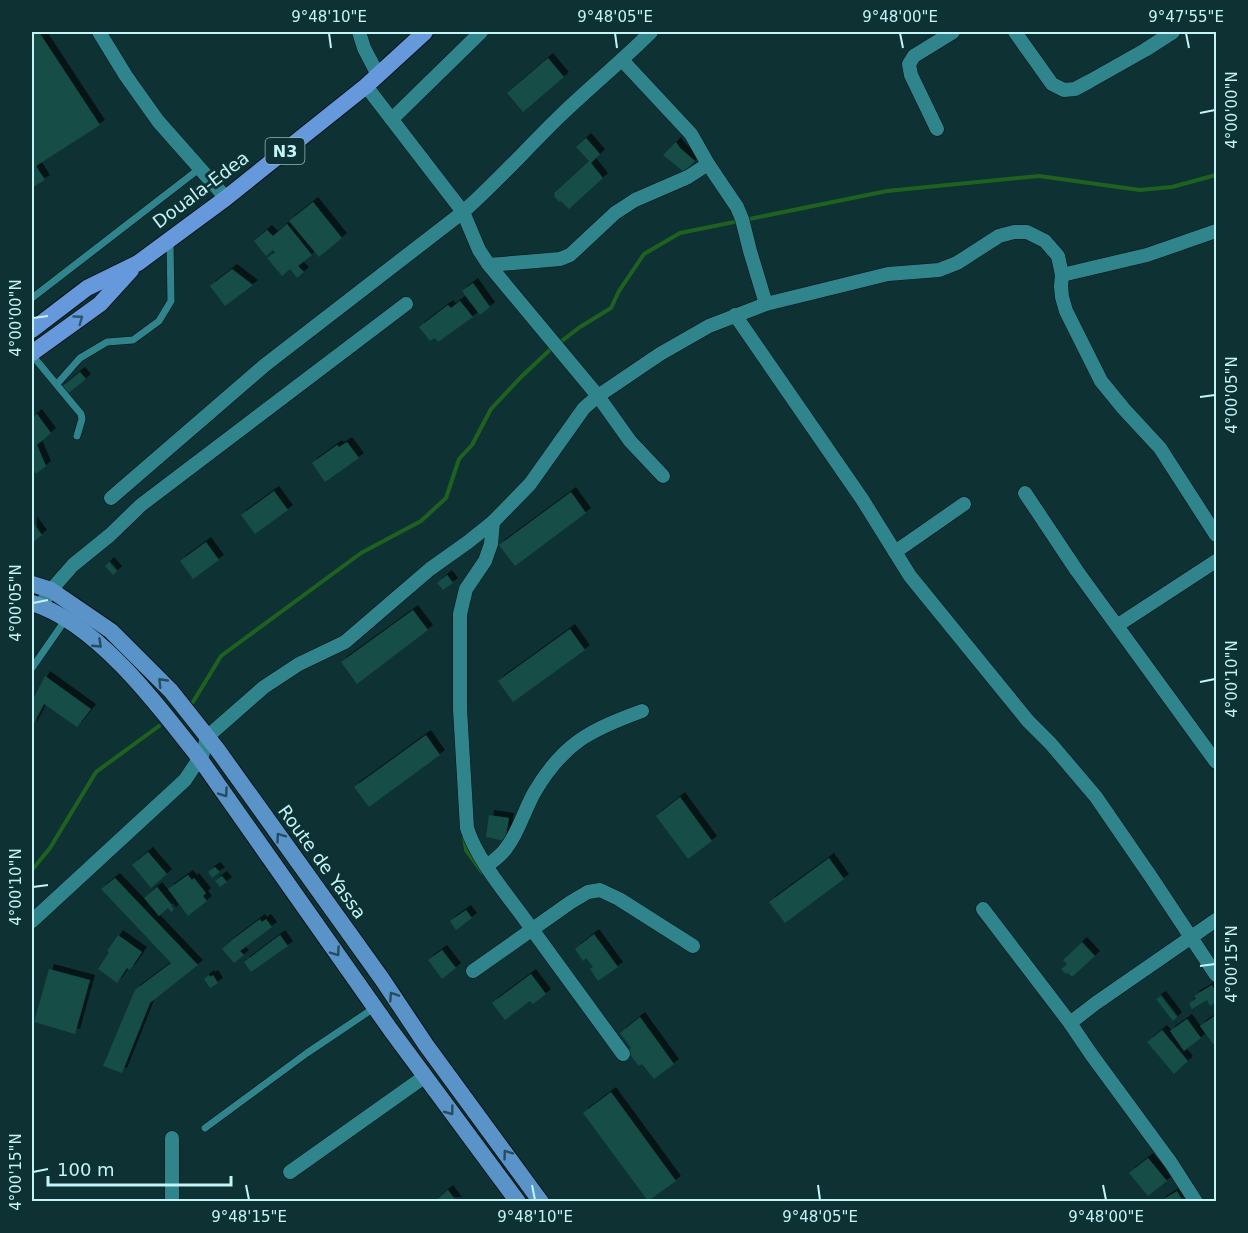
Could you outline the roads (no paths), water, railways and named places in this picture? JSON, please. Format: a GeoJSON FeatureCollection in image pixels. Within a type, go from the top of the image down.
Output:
{"type":"FeatureCollection","features":[{"type":"Feature","properties":{"kind":"highway","name":"Douala-Edea"},"geometry":{"type":"LineString","coordinates":[[32,330],[87,288],[138,262],[226,198],[372,80],[425,32]]}},
{"type":"Feature","properties":{"kind":"highway","name":"Douala-Edea"},"geometry":{"type":"LineString","coordinates":[[32,354],[100,304],[138,262]]}},
{"type":"Feature","properties":{"kind":"main road","name":"Route de Yassa"},"geometry":{"type":"LineString","coordinates":[[32,584],[51,590],[111,632],[171,692],[217,749],[382,979],[426,1045],[541,1202]]}},
{"type":"Feature","properties":{"kind":"main road"},"geometry":{"type":"LineString","coordinates":[[36,604],[66,619],[92,638],[164,712],[200,759],[424,1077],[518,1202]]}},
{"type":"Feature","properties":{"kind":"main road"},"geometry":{"type":"LineString","coordinates":[[390,1029],[408,1018]]}},
{"type":"Feature","properties":{"kind":"street"},"geometry":{"type":"LineString","coordinates":[[99,32],[126,76],[158,121],[226,198]]}},
{"type":"Feature","properties":{"kind":"street"},"geometry":{"type":"LineString","coordinates":[[359,32],[372,80],[392,119],[463,212],[479,250],[489,265],[598,396],[630,441],[663,476]]}},
{"type":"Feature","properties":{"kind":"street"},"geometry":{"type":"LineString","coordinates":[[392,119],[481,32]]}},
{"type":"Feature","properties":{"kind":"street"},"geometry":{"type":"LineString","coordinates":[[111,498],[265,365],[463,212],[651,32]]}},
{"type":"Feature","properties":{"kind":"street"},"geometry":{"type":"LineString","coordinates":[[937,129],[911,75],[909,64],[914,56],[952,32]]}},
{"type":"Feature","properties":{"kind":"street"},"geometry":{"type":"LineString","coordinates":[[1015,32],[1052,84],[1064,90],[1090,81],[1173,32]]}},
{"type":"Feature","properties":{"kind":"street"},"geometry":{"type":"LineString","coordinates":[[622,60],[691,134],[737,207],[766,304]]}},
{"type":"Feature","properties":{"kind":"street"},"geometry":{"type":"LineString","coordinates":[[489,265],[547,259],[560,260],[570,255],[615,213],[635,200],[688,177],[708,164]]}},
{"type":"Feature","properties":{"kind":"street"},"geometry":{"type":"LineString","coordinates":[[32,921],[185,780],[200,759],[207,737],[264,687],[299,664],[345,642],[430,569],[493,522],[530,484],[584,408],[598,396],[660,354],[709,326],[766,304],[888,274],[939,270],[957,263],[999,236],[1014,231],[1027,232],[1045,241],[1058,256],[1066,311],[1101,381],[1160,448],[1216,535]]}},
{"type":"Feature","properties":{"kind":"street"},"geometry":{"type":"LineString","coordinates":[[1062,275],[1147,255],[1216,231]]}},
{"type":"Feature","properties":{"kind":"street"},"geometry":{"type":"LineString","coordinates":[[36,604],[73,565],[110,535],[141,505],[406,304]]}},
{"type":"Feature","properties":{"kind":"street"},"geometry":{"type":"LineString","coordinates":[[735,315],[862,500],[909,576],[1028,721],[1051,744],[1096,797],[1216,975]]}},
{"type":"Feature","properties":{"kind":"street"},"geometry":{"type":"LineString","coordinates":[[1025,493],[1077,572],[1216,762]]}},
{"type":"Feature","properties":{"kind":"street"},"geometry":{"type":"LineString","coordinates":[[895,552],[964,504]]}},
{"type":"Feature","properties":{"kind":"street"},"geometry":{"type":"LineString","coordinates":[[493,522],[491,544],[485,561],[466,589],[460,614],[460,709],[467,828],[476,850],[487,866],[623,1054]]}},
{"type":"Feature","properties":{"kind":"street"},"geometry":{"type":"LineString","coordinates":[[1118,625],[1216,561]]}},
{"type":"Feature","properties":{"kind":"street"},"geometry":{"type":"LineString","coordinates":[[487,866],[506,850],[533,795],[551,766],[566,750],[607,724],[642,711]]}},
{"type":"Feature","properties":{"kind":"street"},"geometry":{"type":"LineString","coordinates":[[473,972],[532,928],[588,892],[600,890],[620,899],[693,946]]}},
{"type":"Feature","properties":{"kind":"street"},"geometry":{"type":"LineString","coordinates":[[983,909],[1070,1023],[1171,1163],[1196,1202]]}},
{"type":"Feature","properties":{"kind":"street"},"geometry":{"type":"LineString","coordinates":[[1070,1023],[1216,920]]}},
{"type":"Feature","properties":{"kind":"street"},"geometry":{"type":"LineString","coordinates":[[290,1172],[424,1077]]}},
{"type":"Feature","properties":{"kind":"street"},"geometry":{"type":"LineString","coordinates":[[172,1138],[172,1202]]}},
{"type":"Feature","properties":{"kind":"lane"},"geometry":{"type":"LineString","coordinates":[[32,297],[199,169]]}},
{"type":"Feature","properties":{"kind":"lane"},"geometry":{"type":"LineString","coordinates":[[57,384],[80,358],[107,342],[133,340],[159,321],[171,302],[170,239]]}},
{"type":"Feature","properties":{"kind":"lane"},"geometry":{"type":"LineString","coordinates":[[32,354],[81,414],[82,419],[77,436]]}},
{"type":"Feature","properties":{"kind":"lane"},"geometry":{"type":"LineString","coordinates":[[32,668],[66,619]]}},
{"type":"Feature","properties":{"kind":"lane"},"geometry":{"type":"LineString","coordinates":[[205,1128],[307,1053],[375,1007]]}},
{"type":"Feature","properties":{"kind":"waterway"},"geometry":{"type":"LineString","coordinates":[[559,343],[611,308],[619,291],[644,254],[680,233],[887,191],[1039,176],[1140,190],[1172,187],[1216,175]]}},
{"type":"Feature","properties":{"kind":"waterway"},"geometry":{"type":"LineString","coordinates":[[193,702],[221,656],[361,553],[421,521],[446,498],[459,459],[472,445],[491,409],[553,347]]}},
{"type":"Feature","properties":{"kind":"waterway"},"geometry":{"type":"LineString","coordinates":[[32,870],[50,848],[96,772],[159,726]]}},
{"type":"Feature","properties":{"kind":"waterway"},"geometry":{"type":"LineString","coordinates":[[464,837],[466,850],[482,872]]}}]}
